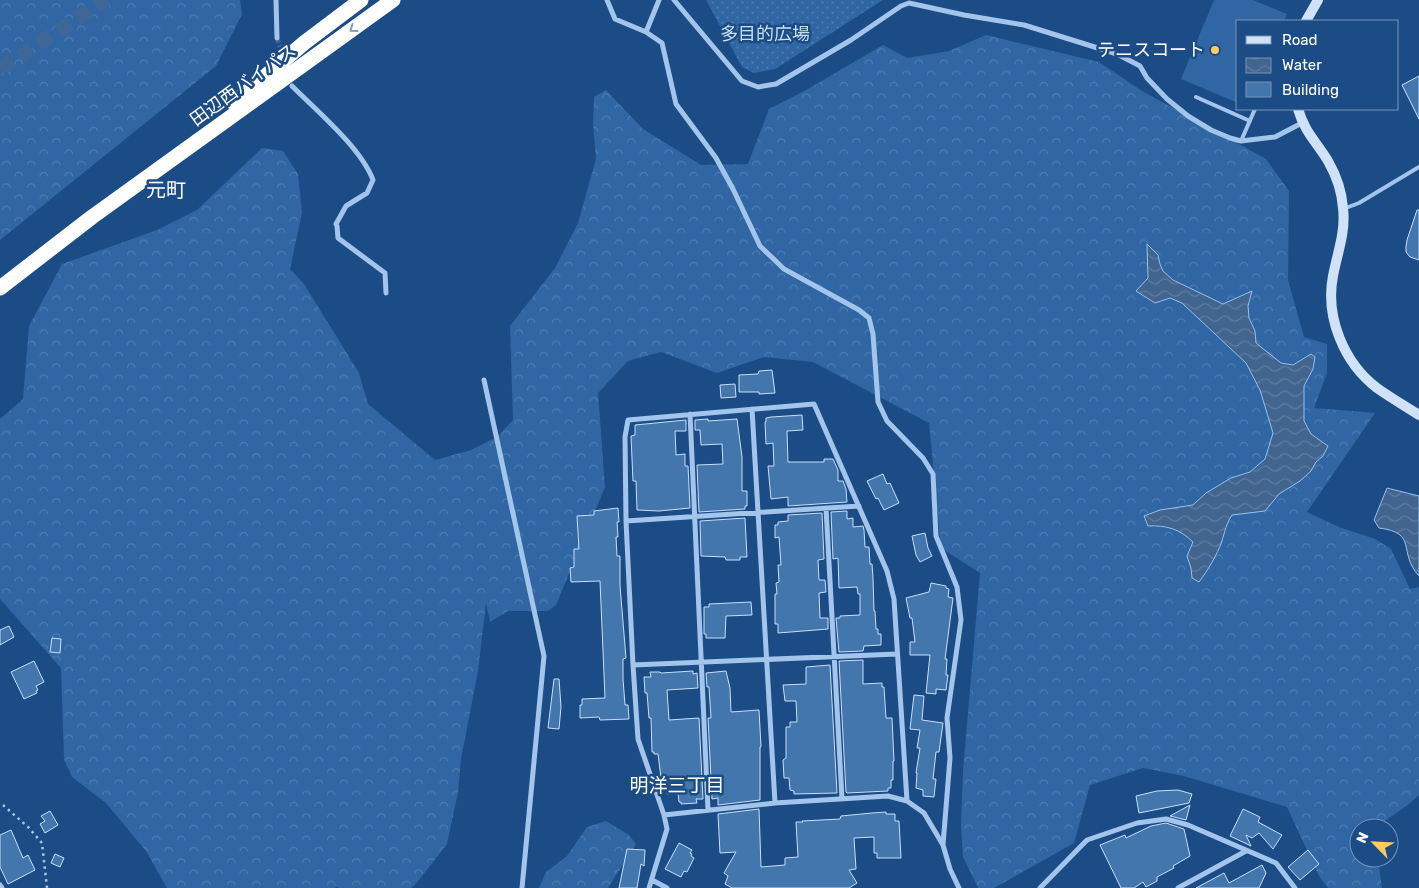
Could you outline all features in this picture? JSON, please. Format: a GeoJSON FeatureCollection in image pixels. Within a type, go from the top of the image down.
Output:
{"type":"FeatureCollection","features":[{"type":"Feature","properties":{"kind":"highway","name":"田辺西バイパス"},"geometry":{"type":"LineString","coordinates":[[115,201],[249,91],[304,43],[361,0]]}},
{"type":"Feature","properties":{"kind":"highway","name":"田辺西バイパス"},"geometry":{"type":"LineString","coordinates":[[0,288],[115,201],[392,0]]}},
{"type":"Feature","properties":{"kind":"street"},"geometry":{"type":"LineString","coordinates":[[276,0],[277,38]]}},
{"type":"Feature","properties":{"kind":"street"},"geometry":{"type":"LineString","coordinates":[[607,0],[615,19],[646,32],[662,43],[676,104],[716,158],[733,188],[760,246],[784,269],[859,310],[869,318],[873,334],[878,402],[887,421],[922,458],[933,474],[936,536],[957,587],[961,620],[947,718],[950,758],[943,845]]}},
{"type":"Feature","properties":{"kind":"street"},"geometry":{"type":"LineString","coordinates":[[646,32],[658,0]]}},
{"type":"Feature","properties":{"kind":"street"},"geometry":{"type":"LineString","coordinates":[[674,0],[742,81],[758,87],[776,84],[850,40],[900,6],[910,2],[927,7],[1024,25],[1117,54],[1140,66],[1147,78],[1167,99],[1188,116],[1211,130],[1241,142],[1275,137],[1302,123]]}},
{"type":"Feature","properties":{"kind":"street"},"geometry":{"type":"LineString","coordinates":[[924,0],[927,7]]}},
{"type":"Feature","properties":{"kind":"street"},"geometry":{"type":"LineString","coordinates":[[1307,20],[1318,0]]}},
{"type":"Feature","properties":{"kind":"street"},"geometry":{"type":"LineString","coordinates":[[292,86],[359,154],[369,169],[373,180],[367,193],[346,206],[336,224],[338,238],[385,273],[386,293]]}},
{"type":"Feature","properties":{"kind":"street"},"geometry":{"type":"LineString","coordinates":[[1298,110],[1302,123],[1328,162],[1339,187],[1344,209],[1339,252],[1332,277],[1331,300],[1340,340],[1361,373],[1377,388],[1419,415]]}},
{"type":"Feature","properties":{"kind":"street"},"geometry":{"type":"LineString","coordinates":[[484,380],[544,656],[522,888]]}},
{"type":"Feature","properties":{"kind":"street"},"geometry":{"type":"LineString","coordinates":[[649,888],[666,829],[664,815],[638,739],[626,522],[625,437],[628,420],[814,404],[887,571],[894,599],[907,801]]}},
{"type":"Feature","properties":{"kind":"street"},"geometry":{"type":"LineString","coordinates":[[752,409],[775,803]]}},
{"type":"Feature","properties":{"kind":"street"},"geometry":{"type":"LineString","coordinates":[[690,414],[708,810]]}},
{"type":"Feature","properties":{"kind":"street"},"geometry":{"type":"LineString","coordinates":[[626,522],[859,506]]}},
{"type":"Feature","properties":{"kind":"street"},"geometry":{"type":"LineString","coordinates":[[826,508],[842,799]]}},
{"type":"Feature","properties":{"kind":"street"},"geometry":{"type":"LineString","coordinates":[[633,665],[897,654]]}},
{"type":"Feature","properties":{"kind":"street"},"geometry":{"type":"LineString","coordinates":[[664,815],[775,803],[888,796],[907,801],[924,813],[943,845],[950,869],[959,888]]}},
{"type":"Feature","properties":{"kind":"street"},"geometry":{"type":"LineString","coordinates":[[1040,888],[1087,840],[1137,823],[1166,819],[1188,825],[1276,863],[1295,888]]}},
{"type":"Feature","properties":{"kind":"street"},"geometry":{"type":"LineString","coordinates":[[1178,888],[1246,851]]}},
{"type":"Feature","properties":{"kind":"street"},"geometry":{"type":"LineString","coordinates":[[652,880],[667,888]]}},
{"type":"Feature","properties":{"kind":"lane"},"geometry":{"type":"LineString","coordinates":[[1196,97],[1250,121]]}},
{"type":"Feature","properties":{"kind":"lane"},"geometry":{"type":"LineString","coordinates":[[1241,142],[1255,110]]}},
{"type":"Feature","properties":{"kind":"lane"},"geometry":{"type":"LineString","coordinates":[[1344,209],[1359,203],[1419,167]]}},
{"type":"Feature","properties":{"kind":"path"},"geometry":{"type":"LineString","coordinates":[[3,805],[28,827],[42,843],[47,888]]}},
{"type":"Feature","properties":{"kind":"green space"},"geometry":{"type":"Polygon","coordinates":[[[0,0],[240,0],[242,14],[216,66],[0,240],[0,0]]]}},
{"type":"Feature","properties":{"kind":"green space","name":"多目的広場"},"geometry":{"type":"Polygon","coordinates":[[[706,0],[883,0],[775,69],[754,73],[742,67],[706,0]]]}},
{"type":"Feature","properties":{"kind":"green space","name":"テニスコート"},"geometry":{"type":"Polygon","coordinates":[[[1214,0],[1253,0],[1287,14],[1284,20],[1236,20],[1236,102],[1181,79],[1214,0]]]}},
{"type":"Feature","properties":{"kind":"green space"},"geometry":{"type":"Polygon","coordinates":[[[986,35],[1099,62],[1142,91],[1266,159],[1289,191],[1288,280],[1304,337],[1327,344],[1327,373],[1314,408],[1375,413],[1307,512],[1339,527],[1375,539],[1391,549],[1410,589],[1419,587],[1419,795],[1389,818],[1349,818],[1349,868],[1379,868],[1382,888],[1328,888],[1319,876],[1287,807],[1184,776],[1143,768],[1090,785],[1074,843],[994,888],[978,888],[963,857],[961,825],[963,771],[980,573],[941,548],[929,423],[813,362],[764,357],[717,373],[661,352],[628,361],[598,393],[605,487],[556,605],[548,611],[508,611],[490,622],[486,603],[478,671],[461,759],[458,792],[447,844],[415,885],[411,888],[167,888],[146,851],[106,803],[72,777],[64,759],[61,668],[0,599],[0,419],[23,399],[29,326],[62,264],[157,230],[197,210],[262,148],[283,151],[298,174],[302,213],[290,269],[304,284],[359,373],[368,404],[435,460],[471,450],[497,437],[513,420],[510,326],[555,268],[578,223],[596,159],[593,124],[594,97],[606,90],[643,129],[701,165],[748,164],[769,109],[806,90],[883,45],[907,58],[949,51],[986,35]]]}},
{"type":"Feature","properties":{"kind":"green space"},"geometry":{"type":"Polygon","coordinates":[[[606,821],[629,835],[636,844],[608,888],[539,888],[546,872],[567,856],[587,827],[606,821]]]}},
{"type":"Feature","properties":{"kind":"water"},"geometry":{"type":"Polygon","coordinates":[[[1147,244],[1158,255],[1163,271],[1173,280],[1223,304],[1252,291],[1248,306],[1249,318],[1255,331],[1256,343],[1281,363],[1293,365],[1311,354],[1315,357],[1313,369],[1304,386],[1304,421],[1311,434],[1328,446],[1323,456],[1300,481],[1279,494],[1265,511],[1232,515],[1218,552],[1199,582],[1192,578],[1187,556],[1193,542],[1183,534],[1172,529],[1161,526],[1148,526],[1144,516],[1160,510],[1193,505],[1206,493],[1231,478],[1250,472],[1265,459],[1273,433],[1260,390],[1246,363],[1182,303],[1170,298],[1155,303],[1136,291],[1148,278],[1147,244]]]}},
{"type":"Feature","properties":{"kind":"water"},"geometry":{"type":"Polygon","coordinates":[[[1387,488],[1419,496],[1419,576],[1409,559],[1406,545],[1399,534],[1379,528],[1374,520],[1387,488]]]}},
{"type":"Feature","properties":{"kind":"building"},"geometry":{"type":"Polygon","coordinates":[[[1419,76],[1419,119],[1402,85],[1419,76]]]}},
{"type":"Feature","properties":{"kind":"building"},"geometry":{"type":"Polygon","coordinates":[[[1417,210],[1419,210],[1419,260],[1410,257],[1406,252],[1407,240],[1417,210]]]}},
{"type":"Feature","properties":{"kind":"building"},"geometry":{"type":"Polygon","coordinates":[[[772,370],[775,393],[739,392],[739,375],[758,374],[759,371],[772,370]]]}},
{"type":"Feature","properties":{"kind":"building"},"geometry":{"type":"Polygon","coordinates":[[[735,384],[736,397],[721,398],[720,385],[735,384]]]}},
{"type":"Feature","properties":{"kind":"building"},"geometry":{"type":"Polygon","coordinates":[[[802,415],[803,430],[787,431],[788,462],[824,462],[824,459],[833,459],[838,470],[838,481],[843,481],[846,489],[847,502],[788,506],[788,497],[771,499],[768,466],[774,466],[773,443],[766,444],[766,418],[802,415]]]}},
{"type":"Feature","properties":{"kind":"building"},"geometry":{"type":"Polygon","coordinates":[[[708,419],[708,421],[737,419],[742,457],[742,491],[747,491],[747,506],[745,506],[745,509],[699,512],[697,465],[723,464],[722,444],[701,445],[700,430],[695,430],[695,420],[708,419]]]}},
{"type":"Feature","properties":{"kind":"building"},"geometry":{"type":"Polygon","coordinates":[[[686,420],[686,431],[675,431],[676,455],[685,454],[685,466],[688,466],[690,508],[659,511],[637,510],[636,481],[633,481],[631,436],[635,435],[635,425],[686,420]]]}},
{"type":"Feature","properties":{"kind":"building"},"geometry":{"type":"Polygon","coordinates":[[[883,474],[887,484],[890,483],[899,503],[884,510],[867,481],[883,474]]]}},
{"type":"Feature","properties":{"kind":"building"},"geometry":{"type":"Polygon","coordinates":[[[618,508],[617,556],[620,556],[620,586],[626,658],[623,659],[623,679],[625,705],[628,705],[629,719],[600,720],[599,717],[580,718],[582,699],[605,698],[600,581],[571,582],[570,568],[574,567],[574,549],[579,549],[577,516],[594,515],[594,511],[618,508]]]}},
{"type":"Feature","properties":{"kind":"building"},"geometry":{"type":"Polygon","coordinates":[[[847,511],[847,519],[853,518],[853,527],[863,526],[865,547],[869,547],[870,564],[872,564],[876,629],[878,629],[878,634],[881,634],[881,645],[864,646],[863,651],[839,652],[836,618],[860,615],[860,594],[858,594],[857,587],[839,588],[838,558],[833,559],[831,512],[847,511]]]}},
{"type":"Feature","properties":{"kind":"building"},"geometry":{"type":"Polygon","coordinates":[[[822,513],[824,559],[818,560],[819,580],[825,580],[826,592],[819,593],[820,618],[828,618],[828,629],[778,633],[778,624],[775,624],[775,594],[777,594],[776,583],[779,582],[778,565],[781,565],[779,537],[775,538],[775,525],[778,525],[778,522],[788,521],[788,515],[822,513]]]}},
{"type":"Feature","properties":{"kind":"building"},"geometry":{"type":"Polygon","coordinates":[[[745,518],[747,557],[740,557],[740,560],[726,560],[725,557],[701,556],[700,521],[745,518]]]}},
{"type":"Feature","properties":{"kind":"building"},"geometry":{"type":"Polygon","coordinates":[[[925,533],[932,556],[920,562],[916,555],[912,536],[925,533]]]}},
{"type":"Feature","properties":{"kind":"building"},"geometry":{"type":"Polygon","coordinates":[[[931,583],[946,586],[949,589],[948,597],[953,598],[945,659],[947,659],[946,675],[948,675],[946,690],[936,689],[936,694],[926,693],[930,655],[910,655],[910,642],[915,642],[912,618],[910,618],[906,598],[929,592],[931,583]]]}},
{"type":"Feature","properties":{"kind":"building"},"geometry":{"type":"Polygon","coordinates":[[[751,602],[752,615],[726,616],[725,638],[706,638],[706,634],[704,634],[704,607],[709,607],[709,604],[751,602]]]}},
{"type":"Feature","properties":{"kind":"building"},"geometry":{"type":"Polygon","coordinates":[[[9,626],[14,637],[0,645],[0,630],[9,626]]]}},
{"type":"Feature","properties":{"kind":"building"},"geometry":{"type":"Polygon","coordinates":[[[52,638],[61,639],[60,653],[50,652],[52,638]]]}},
{"type":"Feature","properties":{"kind":"building"},"geometry":{"type":"Polygon","coordinates":[[[863,660],[863,684],[882,683],[882,687],[884,687],[886,718],[892,718],[893,780],[891,780],[891,788],[888,788],[888,791],[847,793],[839,661],[863,660]]]}},
{"type":"Feature","properties":{"kind":"building"},"geometry":{"type":"Polygon","coordinates":[[[34,661],[44,682],[36,686],[37,693],[24,699],[11,672],[34,661]]]}},
{"type":"Feature","properties":{"kind":"building"},"geometry":{"type":"Polygon","coordinates":[[[830,665],[837,793],[794,794],[794,791],[790,790],[789,778],[784,778],[783,760],[786,758],[786,727],[790,727],[790,722],[797,722],[796,701],[785,701],[783,685],[806,684],[806,667],[830,665]]]}},
{"type":"Feature","properties":{"kind":"building"},"geometry":{"type":"Polygon","coordinates":[[[693,671],[693,674],[697,673],[698,688],[667,690],[669,720],[699,718],[703,799],[696,799],[697,803],[681,804],[678,793],[667,794],[667,786],[664,787],[664,778],[661,778],[658,754],[652,752],[651,718],[649,718],[644,677],[651,677],[650,672],[693,671]]]}},
{"type":"Feature","properties":{"kind":"building"},"geometry":{"type":"Polygon","coordinates":[[[726,671],[730,688],[731,712],[759,710],[761,747],[760,800],[718,805],[718,798],[712,799],[708,718],[711,718],[706,673],[726,671]]]}},
{"type":"Feature","properties":{"kind":"building"},"geometry":{"type":"Polygon","coordinates":[[[554,679],[559,679],[561,707],[559,729],[548,728],[554,679]]]}},
{"type":"Feature","properties":{"kind":"building"},"geometry":{"type":"Polygon","coordinates":[[[914,695],[924,696],[922,720],[943,723],[939,752],[936,752],[933,779],[936,779],[934,797],[923,796],[923,790],[916,788],[920,748],[917,748],[920,730],[910,729],[914,695]]]}},
{"type":"Feature","properties":{"kind":"building"},"geometry":{"type":"Polygon","coordinates":[[[1178,790],[1192,794],[1189,803],[1139,813],[1136,796],[1157,791],[1178,790]]]}},
{"type":"Feature","properties":{"kind":"building"},"geometry":{"type":"Polygon","coordinates":[[[1190,805],[1186,820],[1170,816],[1190,805]]]}},
{"type":"Feature","properties":{"kind":"building"},"geometry":{"type":"Polygon","coordinates":[[[759,809],[761,867],[785,865],[785,858],[798,857],[796,822],[840,819],[841,816],[886,812],[886,814],[895,814],[895,821],[899,821],[901,858],[877,858],[877,853],[874,853],[874,837],[854,838],[856,869],[849,870],[857,883],[849,888],[732,888],[725,884],[728,876],[724,873],[736,852],[720,853],[718,814],[759,809]]]}},
{"type":"Feature","properties":{"kind":"building"},"geometry":{"type":"Polygon","coordinates":[[[1243,809],[1260,817],[1258,822],[1282,835],[1273,849],[1259,833],[1252,838],[1246,835],[1251,846],[1230,836],[1243,809]]]}},
{"type":"Feature","properties":{"kind":"building"},"geometry":{"type":"Polygon","coordinates":[[[50,811],[58,825],[45,833],[40,824],[45,821],[41,816],[50,811]]]}},
{"type":"Feature","properties":{"kind":"building"},"geometry":{"type":"Polygon","coordinates":[[[1166,823],[1184,829],[1190,856],[1173,866],[1174,868],[1157,877],[1157,881],[1146,887],[1143,882],[1134,888],[1121,888],[1100,845],[1125,835],[1126,838],[1151,826],[1166,823]]]}},
{"type":"Feature","properties":{"kind":"building"},"geometry":{"type":"Polygon","coordinates":[[[11,830],[23,858],[28,855],[35,870],[8,884],[0,867],[0,835],[11,830]]]}},
{"type":"Feature","properties":{"kind":"building"},"geometry":{"type":"Polygon","coordinates":[[[679,843],[692,850],[690,853],[694,858],[687,872],[684,871],[681,877],[665,869],[679,843]]]}},
{"type":"Feature","properties":{"kind":"building"},"geometry":{"type":"Polygon","coordinates":[[[627,849],[645,850],[644,866],[641,864],[637,888],[619,888],[627,849]]]}},
{"type":"Feature","properties":{"kind":"building"},"geometry":{"type":"Polygon","coordinates":[[[1308,850],[1319,864],[1300,880],[1288,867],[1308,850]]]}},
{"type":"Feature","properties":{"kind":"building"},"geometry":{"type":"Polygon","coordinates":[[[55,854],[64,858],[60,867],[51,863],[55,854]]]}},
{"type":"Feature","properties":{"kind":"building"},"geometry":{"type":"Polygon","coordinates":[[[1262,865],[1266,873],[1259,888],[1196,888],[1224,873],[1229,883],[1262,865]]]}},
{"type":"Feature","properties":{"kind":"tunnel"},"geometry":{"type":"LineString","coordinates":[[0,69],[106,0]]}},
{"type":"Feature","properties":{"kind":"tunnel"},"geometry":{"type":"LineString","coordinates":[[277,38],[284,59]]}},
{"type":"Feature","properties":{"kind":"place","name":"テニスコート"},"geometry":{"type":"Point","coordinates":[1215,50]}},
{"type":"Feature","properties":{"kind":"district","name":"元町"},"geometry":{"type":"Point","coordinates":[166,190]}},
{"type":"Feature","properties":{"kind":"district","name":"明洋三丁目"},"geometry":{"type":"Point","coordinates":[677,785]}}]}
